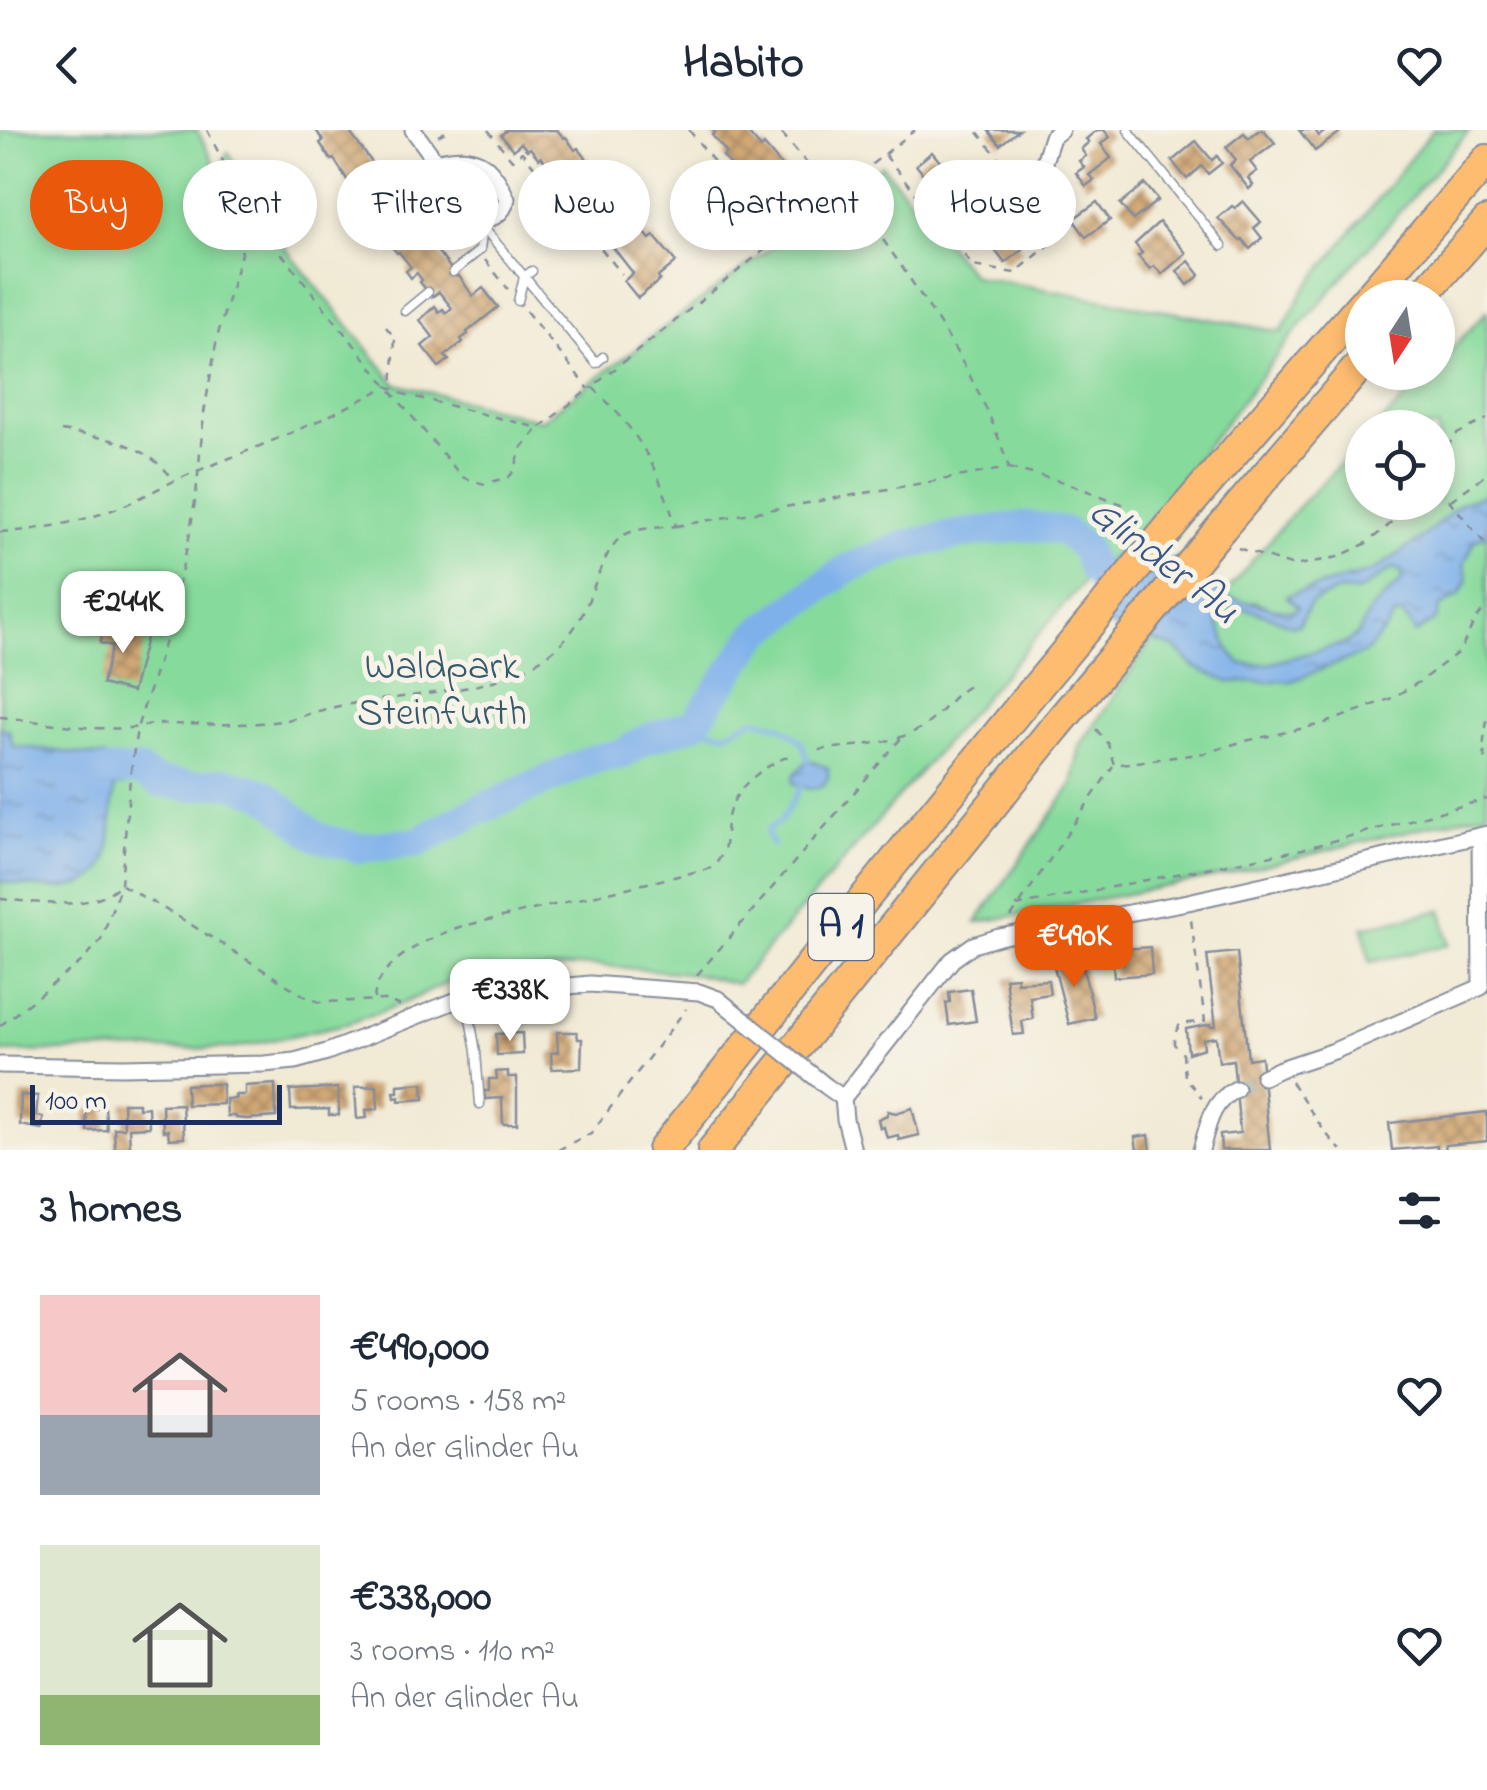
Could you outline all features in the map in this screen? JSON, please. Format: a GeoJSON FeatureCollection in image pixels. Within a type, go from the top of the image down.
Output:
{"type":"FeatureCollection","features":[{"type":"Feature","properties":{"kind":"highway"},"geometry":{"type":"LineString","coordinates":[[1384,280],[1487,160]]}},
{"type":"Feature","properties":{"kind":"highway"},"geometry":{"type":"LineString","coordinates":[[1436,280],[1487,222]]}},
{"type":"Feature","properties":{"kind":"highway","name":"A 1"},"geometry":{"type":"LineString","coordinates":[[663,1150],[1021,706],[1345,324]]}},
{"type":"Feature","properties":{"kind":"highway","name":"A 1"},"geometry":{"type":"LineString","coordinates":[[713,1150],[1056,726],[1227,536],[1345,385]]}},
{"type":"Feature","properties":{"kind":"street"},"geometry":{"type":"LineString","coordinates":[[413,130],[435,160]]}},
{"type":"Feature","properties":{"kind":"street"},"geometry":{"type":"LineString","coordinates":[[1045,160],[1052,137],[1061,130]]}},
{"type":"Feature","properties":{"kind":"street"},"geometry":{"type":"LineString","coordinates":[[443,160],[458,156],[473,160]]}},
{"type":"Feature","properties":{"kind":"street"},"geometry":{"type":"LineString","coordinates":[[498,180],[508,198],[505,209],[498,214]]}},
{"type":"Feature","properties":{"kind":"street"},"geometry":{"type":"LineString","coordinates":[[854,1150],[844,1119],[843,1098],[952,960],[973,946],[999,937],[1188,902],[1483,835],[1484,988],[1263,1078]]}},
{"type":"Feature","properties":{"kind":"street"},"geometry":{"type":"LineString","coordinates":[[0,1066],[123,1067],[295,1060],[327,1052],[466,996],[590,984],[691,992],[718,999],[843,1098]]}},
{"type":"Feature","properties":{"kind":"street"},"geometry":{"type":"LineString","coordinates":[[1201,1150],[1212,1111],[1222,1096],[1236,1088]]}},
{"type":"Feature","properties":{"kind":"lane"},"geometry":{"type":"LineString","coordinates":[[1128,130],[1222,246]]}},
{"type":"Feature","properties":{"kind":"lane"},"geometry":{"type":"LineString","coordinates":[[498,239],[596,363],[603,357]]}},
{"type":"Feature","properties":{"kind":"lane"},"geometry":{"type":"LineString","coordinates":[[452,272],[478,252]]}},
{"type":"Feature","properties":{"kind":"lane"},"geometry":{"type":"LineString","coordinates":[[518,301],[528,274]]}},
{"type":"Feature","properties":{"kind":"lane"},"geometry":{"type":"LineString","coordinates":[[405,310],[428,292]]}},
{"type":"Feature","properties":{"kind":"lane"},"geometry":{"type":"LineString","coordinates":[[466,996],[480,1104]]}},
{"type":"Feature","properties":{"kind":"path"},"geometry":{"type":"LineString","coordinates":[[207,130],[224,160]]}},
{"type":"Feature","properties":{"kind":"path"},"geometry":{"type":"LineString","coordinates":[[488,130],[512,160],[522,152],[622,274]]}},
{"type":"Feature","properties":{"kind":"path"},"geometry":{"type":"LineString","coordinates":[[689,130],[713,160]]}},
{"type":"Feature","properties":{"kind":"path"},"geometry":{"type":"LineString","coordinates":[[779,130],[804,160]]}},
{"type":"Feature","properties":{"kind":"path"},"geometry":{"type":"LineString","coordinates":[[878,160],[915,130]]}},
{"type":"Feature","properties":{"kind":"path"},"geometry":{"type":"LineString","coordinates":[[885,155],[973,266],[1016,274],[1061,235],[976,130]]}},
{"type":"Feature","properties":{"kind":"path"},"geometry":{"type":"LineString","coordinates":[[0,1026],[82,961],[101,940],[121,884],[137,728],[179,586],[194,514],[216,338],[242,250]]}},
{"type":"Feature","properties":{"kind":"path"},"geometry":{"type":"LineString","coordinates":[[279,250],[462,477],[484,484],[509,477],[522,447],[539,428],[764,250]]}},
{"type":"Feature","properties":{"kind":"path"},"geometry":{"type":"LineString","coordinates":[[891,250],[948,334],[983,402],[1009,468]]}},
{"type":"Feature","properties":{"kind":"path"},"geometry":{"type":"LineString","coordinates":[[478,252],[591,388],[623,417],[648,453],[676,526]]}},
{"type":"Feature","properties":{"kind":"path"},"geometry":{"type":"LineString","coordinates":[[386,327],[395,338],[389,388]]}},
{"type":"Feature","properties":{"kind":"path"},"geometry":{"type":"LineString","coordinates":[[0,532],[94,517],[174,480],[311,426],[389,388],[539,428]]}},
{"type":"Feature","properties":{"kind":"path"},"geometry":{"type":"LineString","coordinates":[[1455,435],[1487,419]]}},
{"type":"Feature","properties":{"kind":"path"},"geometry":{"type":"LineString","coordinates":[[62,431],[134,447],[163,467],[174,480]]}},
{"type":"Feature","properties":{"kind":"path"},"geometry":{"type":"LineString","coordinates":[[0,717],[137,728],[152,724],[283,720],[359,703],[458,689],[508,675],[546,656],[570,633],[580,620],[610,550],[630,532],[1009,468],[1064,482],[1130,507]]}},
{"type":"Feature","properties":{"kind":"path"},"geometry":{"type":"LineString","coordinates":[[1455,497],[1487,474]]}},
{"type":"Feature","properties":{"kind":"path"},"geometry":{"type":"LineString","coordinates":[[1455,507],[1487,546]]}},
{"type":"Feature","properties":{"kind":"path"},"geometry":{"type":"LineString","coordinates":[[1227,536],[1280,564],[1307,565],[1338,557],[1365,544],[1393,520]]}},
{"type":"Feature","properties":{"kind":"path"},"geometry":{"type":"LineString","coordinates":[[999,937],[1016,906],[1114,765],[1204,753],[1323,724],[1392,698],[1460,651],[1487,606]]}},
{"type":"Feature","properties":{"kind":"path"},"geometry":{"type":"LineString","coordinates":[[818,750],[902,737],[927,724],[962,688],[975,684]]}},
{"type":"Feature","properties":{"kind":"path"},"geometry":{"type":"LineString","coordinates":[[1487,720],[1483,748],[1487,767]]}},
{"type":"Feature","properties":{"kind":"path"},"geometry":{"type":"LineString","coordinates":[[1096,728],[1108,744],[1114,765]]}},
{"type":"Feature","properties":{"kind":"path"},"geometry":{"type":"LineString","coordinates":[[558,1150],[591,1133],[691,992],[902,737]]}},
{"type":"Feature","properties":{"kind":"path"},"geometry":{"type":"LineString","coordinates":[[374,999],[375,986],[392,964],[425,942],[459,927],[712,868],[722,857],[726,821],[737,794],[765,766],[792,755]]}},
{"type":"Feature","properties":{"kind":"path"},"geometry":{"type":"LineString","coordinates":[[1016,906],[1303,849],[1487,799]]}},
{"type":"Feature","properties":{"kind":"path"},"geometry":{"type":"LineString","coordinates":[[121,884],[308,998],[319,1002],[386,1000],[414,1017]]}},
{"type":"Feature","properties":{"kind":"path"},"geometry":{"type":"LineString","coordinates":[[0,899],[78,903],[109,894],[121,884]]}},
{"type":"Feature","properties":{"kind":"path"},"geometry":{"type":"LineString","coordinates":[[1188,902],[1205,1021],[1180,1024],[1174,1044],[1183,1054],[1185,1077],[1212,1111]]}},
{"type":"Feature","properties":{"kind":"path"},"geometry":{"type":"LineString","coordinates":[[1280,1069],[1306,1101],[1326,1136],[1341,1150]]}},
{"type":"Feature","properties":{"kind":"green space","name":"Waldpark Steinfurth"},"geometry":{"type":"Polygon","coordinates":[[[0,130],[197,130],[212,160],[183,160],[183,250],[287,250],[396,384],[541,420],[768,250],[894,250],[894,180],[914,204],[914,250],[952,250],[973,276],[1281,332],[1303,292],[1433,130],[1470,130],[1292,336],[1133,542],[1093,571],[737,984],[696,974],[594,965],[458,978],[350,1023],[235,1048],[0,1052],[0,881],[62,889],[106,860],[112,799],[122,765],[105,757],[12,746],[9,730],[0,728],[0,130]]]}},
{"type":"Feature","properties":{"kind":"green space"},"geometry":{"type":"Polygon","coordinates":[[[1487,311],[1487,490],[1483,496],[1455,508],[1455,410],[1394,410],[1413,390],[1455,390],[1455,346],[1487,311]]]}},
{"type":"Feature","properties":{"kind":"green space"},"geometry":{"type":"Polygon","coordinates":[[[1345,459],[1345,520],[1442,520],[1374,571],[1288,595],[1298,607],[1294,611],[1276,610],[1254,601],[1232,607],[1299,625],[1311,603],[1338,591],[1359,591],[1393,568],[1402,571],[1401,582],[1371,609],[1358,634],[1345,644],[1269,664],[1241,664],[1230,654],[1216,618],[1222,596],[1345,459]]]}},
{"type":"Feature","properties":{"kind":"green space"},"geometry":{"type":"Polygon","coordinates":[[[1487,534],[1487,812],[1220,876],[976,923],[1072,785],[1080,746],[1152,639],[1176,648],[1194,667],[1291,681],[1385,630],[1395,615],[1403,615],[1416,633],[1436,619],[1439,608],[1459,595],[1468,580],[1464,564],[1475,540],[1487,534]]]}},
{"type":"Feature","properties":{"kind":"green space"},"geometry":{"type":"Polygon","coordinates":[[[1442,910],[1449,945],[1370,962],[1363,927],[1442,910]]]}},
{"type":"Feature","properties":{"kind":"water"},"geometry":{"type":"Polygon","coordinates":[[[1487,490],[1487,534],[1475,540],[1464,564],[1468,580],[1459,595],[1439,608],[1436,619],[1416,633],[1403,615],[1395,615],[1365,653],[1291,681],[1228,682],[1194,667],[1176,648],[1112,627],[1091,593],[1088,577],[1133,542],[1204,575],[1223,597],[1294,611],[1298,607],[1286,596],[1374,571],[1442,520],[1455,520],[1455,508],[1483,496],[1487,490]],[[1393,568],[1359,591],[1338,591],[1311,603],[1298,625],[1293,626],[1239,608],[1220,609],[1216,619],[1231,654],[1241,664],[1269,664],[1346,643],[1358,634],[1371,609],[1401,582],[1402,571],[1393,568]]]}},
{"type":"Feature","properties":{"kind":"water"},"geometry":{"type":"Polygon","coordinates":[[[0,728],[9,730],[13,746],[105,757],[126,766],[123,786],[115,786],[107,858],[100,872],[89,881],[45,888],[0,881],[0,728]]]}},
{"type":"Feature","properties":{"kind":"water"},"geometry":{"type":"Polygon","coordinates":[[[808,760],[828,768],[828,778],[822,787],[810,789],[793,783],[794,775],[808,760]]]}},
{"type":"Feature","properties":{"kind":"building"},"geometry":{"type":"Polygon","coordinates":[[[316,130],[348,130],[370,160],[337,160],[337,164],[320,143],[323,141],[316,130]]]}},
{"type":"Feature","properties":{"kind":"building"},"geometry":{"type":"Polygon","coordinates":[[[507,130],[557,130],[588,160],[539,159],[521,143],[513,150],[501,135],[507,130]]]}},
{"type":"Feature","properties":{"kind":"building"},"geometry":{"type":"Polygon","coordinates":[[[713,130],[755,130],[749,134],[777,160],[726,160],[723,156],[727,153],[712,135],[713,130]]]}},
{"type":"Feature","properties":{"kind":"building"},"geometry":{"type":"Polygon","coordinates":[[[988,130],[1019,130],[1000,145],[988,130]]]}},
{"type":"Feature","properties":{"kind":"building"},"geometry":{"type":"Polygon","coordinates":[[[1097,130],[1104,130],[1110,137],[1101,144],[1111,158],[1089,175],[1094,180],[1086,186],[1076,173],[1084,167],[1079,161],[1086,156],[1081,149],[1089,142],[1086,139],[1097,130]]]}},
{"type":"Feature","properties":{"kind":"building"},"geometry":{"type":"Polygon","coordinates":[[[1264,130],[1275,143],[1250,162],[1257,171],[1248,178],[1253,185],[1249,189],[1230,165],[1236,160],[1226,147],[1244,133],[1249,138],[1264,130]]]}},
{"type":"Feature","properties":{"kind":"building"},"geometry":{"type":"Polygon","coordinates":[[[1299,130],[1315,130],[1319,136],[1327,130],[1339,133],[1315,151],[1299,130]]]}},
{"type":"Feature","properties":{"kind":"building"},"geometry":{"type":"Polygon","coordinates":[[[1196,141],[1212,160],[1217,156],[1222,163],[1208,174],[1202,166],[1187,179],[1172,161],[1196,141]]]}},
{"type":"Feature","properties":{"kind":"building"},"geometry":{"type":"Polygon","coordinates":[[[932,152],[939,160],[922,160],[932,152]]]}},
{"type":"Feature","properties":{"kind":"building"},"geometry":{"type":"Polygon","coordinates":[[[1145,184],[1158,200],[1133,220],[1120,204],[1145,184]]]}},
{"type":"Feature","properties":{"kind":"building"},"geometry":{"type":"Polygon","coordinates":[[[1243,201],[1261,222],[1254,228],[1262,238],[1250,249],[1218,218],[1243,201]]]}},
{"type":"Feature","properties":{"kind":"building"},"geometry":{"type":"Polygon","coordinates":[[[1097,202],[1110,220],[1086,237],[1076,217],[1097,202]]]}},
{"type":"Feature","properties":{"kind":"building"},"geometry":{"type":"Polygon","coordinates":[[[1159,222],[1186,253],[1162,274],[1154,266],[1150,269],[1138,256],[1142,253],[1135,244],[1159,222]]]}},
{"type":"Feature","properties":{"kind":"building"},"geometry":{"type":"Polygon","coordinates":[[[654,236],[676,262],[638,298],[624,281],[633,273],[615,250],[650,250],[650,239],[654,236]]]}},
{"type":"Feature","properties":{"kind":"building"},"geometry":{"type":"Polygon","coordinates":[[[395,250],[437,250],[473,296],[483,288],[498,307],[467,332],[463,342],[445,356],[449,360],[439,367],[422,346],[433,337],[420,320],[435,306],[446,313],[452,308],[439,292],[432,297],[417,273],[411,278],[406,271],[411,267],[395,250]]]}},
{"type":"Feature","properties":{"kind":"building"},"geometry":{"type":"Polygon","coordinates":[[[995,250],[1022,250],[1005,263],[995,250]]]}},
{"type":"Feature","properties":{"kind":"building"},"geometry":{"type":"Polygon","coordinates":[[[1189,261],[1200,275],[1188,285],[1177,271],[1189,261]]]}},
{"type":"Feature","properties":{"kind":"building"},"geometry":{"type":"Polygon","coordinates":[[[105,623],[147,634],[132,692],[102,684],[112,646],[100,643],[105,623]]]}},
{"type":"Feature","properties":{"kind":"building"},"geometry":{"type":"Polygon","coordinates":[[[1150,947],[1152,974],[1114,977],[1112,950],[1150,947]]]}},
{"type":"Feature","properties":{"kind":"building"},"geometry":{"type":"Polygon","coordinates":[[[1237,952],[1248,1059],[1261,1057],[1270,1150],[1221,1150],[1220,1135],[1240,1133],[1233,1060],[1219,1062],[1216,1037],[1203,1039],[1204,1048],[1188,1053],[1186,1029],[1216,1026],[1207,955],[1237,952]]]}},
{"type":"Feature","properties":{"kind":"building"},"geometry":{"type":"Polygon","coordinates":[[[1080,956],[1095,1018],[1069,1024],[1053,963],[1080,956]]]}},
{"type":"Feature","properties":{"kind":"building"},"geometry":{"type":"Polygon","coordinates":[[[1017,977],[1017,982],[1048,980],[1050,994],[1030,997],[1033,1019],[1022,1021],[1024,1034],[1013,1035],[1005,978],[1017,977]]]}},
{"type":"Feature","properties":{"kind":"building"},"geometry":{"type":"Polygon","coordinates":[[[971,989],[976,1021],[949,1025],[949,992],[971,989]]]}},
{"type":"Feature","properties":{"kind":"building"},"geometry":{"type":"Polygon","coordinates":[[[557,1032],[577,1032],[578,1039],[582,1039],[581,1068],[552,1069],[551,1053],[558,1052],[557,1032]]]}},
{"type":"Feature","properties":{"kind":"building"},"geometry":{"type":"Polygon","coordinates":[[[522,1033],[523,1054],[497,1055],[496,1034],[522,1033]]]}},
{"type":"Feature","properties":{"kind":"building"},"geometry":{"type":"Polygon","coordinates":[[[508,1071],[508,1077],[517,1077],[517,1124],[503,1124],[502,1098],[485,1099],[489,1079],[497,1079],[496,1072],[508,1071]]]}},
{"type":"Feature","properties":{"kind":"building"},"geometry":{"type":"Polygon","coordinates":[[[423,1083],[424,1099],[395,1098],[398,1085],[423,1083]]]}},
{"type":"Feature","properties":{"kind":"building"},"geometry":{"type":"Polygon","coordinates":[[[222,1084],[223,1104],[187,1105],[186,1085],[222,1084]]]}},
{"type":"Feature","properties":{"kind":"building"},"geometry":{"type":"Polygon","coordinates":[[[275,1084],[276,1117],[227,1116],[226,1099],[245,1095],[245,1086],[275,1084]]]}},
{"type":"Feature","properties":{"kind":"building"},"geometry":{"type":"Polygon","coordinates":[[[377,1086],[378,1109],[366,1110],[367,1118],[357,1119],[355,1087],[377,1086]]]}},
{"type":"Feature","properties":{"kind":"building"},"geometry":{"type":"Polygon","coordinates":[[[338,1088],[339,1115],[329,1115],[329,1109],[291,1110],[290,1090],[338,1088]]]}},
{"type":"Feature","properties":{"kind":"building"},"geometry":{"type":"Polygon","coordinates":[[[21,1095],[38,1096],[36,1116],[43,1117],[42,1129],[20,1125],[21,1095]]]}},
{"type":"Feature","properties":{"kind":"building"},"geometry":{"type":"Polygon","coordinates":[[[123,1103],[148,1107],[149,1127],[129,1128],[130,1148],[115,1149],[114,1128],[124,1128],[123,1103]]]}},
{"type":"Feature","properties":{"kind":"building"},"geometry":{"type":"Polygon","coordinates":[[[182,1104],[184,1138],[169,1139],[168,1130],[163,1131],[162,1105],[182,1104]]]}},
{"type":"Feature","properties":{"kind":"building"},"geometry":{"type":"Polygon","coordinates":[[[105,1108],[107,1130],[87,1131],[86,1109],[105,1108]]]}},
{"type":"Feature","properties":{"kind":"building"},"geometry":{"type":"Polygon","coordinates":[[[912,1108],[919,1135],[899,1140],[898,1135],[887,1138],[878,1119],[888,1111],[912,1108]]]}},
{"type":"Feature","properties":{"kind":"building"},"geometry":{"type":"Polygon","coordinates":[[[1487,1112],[1487,1141],[1445,1145],[1446,1150],[1437,1150],[1437,1146],[1392,1150],[1389,1123],[1487,1112]]]}},
{"type":"Feature","properties":{"kind":"building"},"geometry":{"type":"Polygon","coordinates":[[[1149,1135],[1151,1150],[1137,1150],[1135,1137],[1149,1135]]]}},
{"type":"Feature","properties":{"kind":"waterway","name":"Glinder Au"},"geometry":{"type":"LineString","coordinates":[[84,772],[138,771],[157,782],[191,786],[226,782],[265,794],[317,837],[358,848],[419,842],[470,814],[594,759],[623,754],[644,740],[695,723],[756,635],[845,570],[906,545],[1028,526],[1064,531],[1084,547],[1093,570],[1128,590]]}},
{"type":"Feature","properties":{"kind":"waterway"},"geometry":{"type":"LineString","coordinates":[[704,710],[711,731],[726,733],[754,719],[781,726],[802,742],[808,760]]}},
{"type":"Feature","properties":{"kind":"waterway"},"geometry":{"type":"LineString","coordinates":[[773,845],[767,835],[769,828],[781,821],[801,787]]}},
{"type":"Feature","properties":{"kind":"tunnel"},"geometry":{"type":"LineString","coordinates":[[1236,1089],[1263,1077]]}}]}
